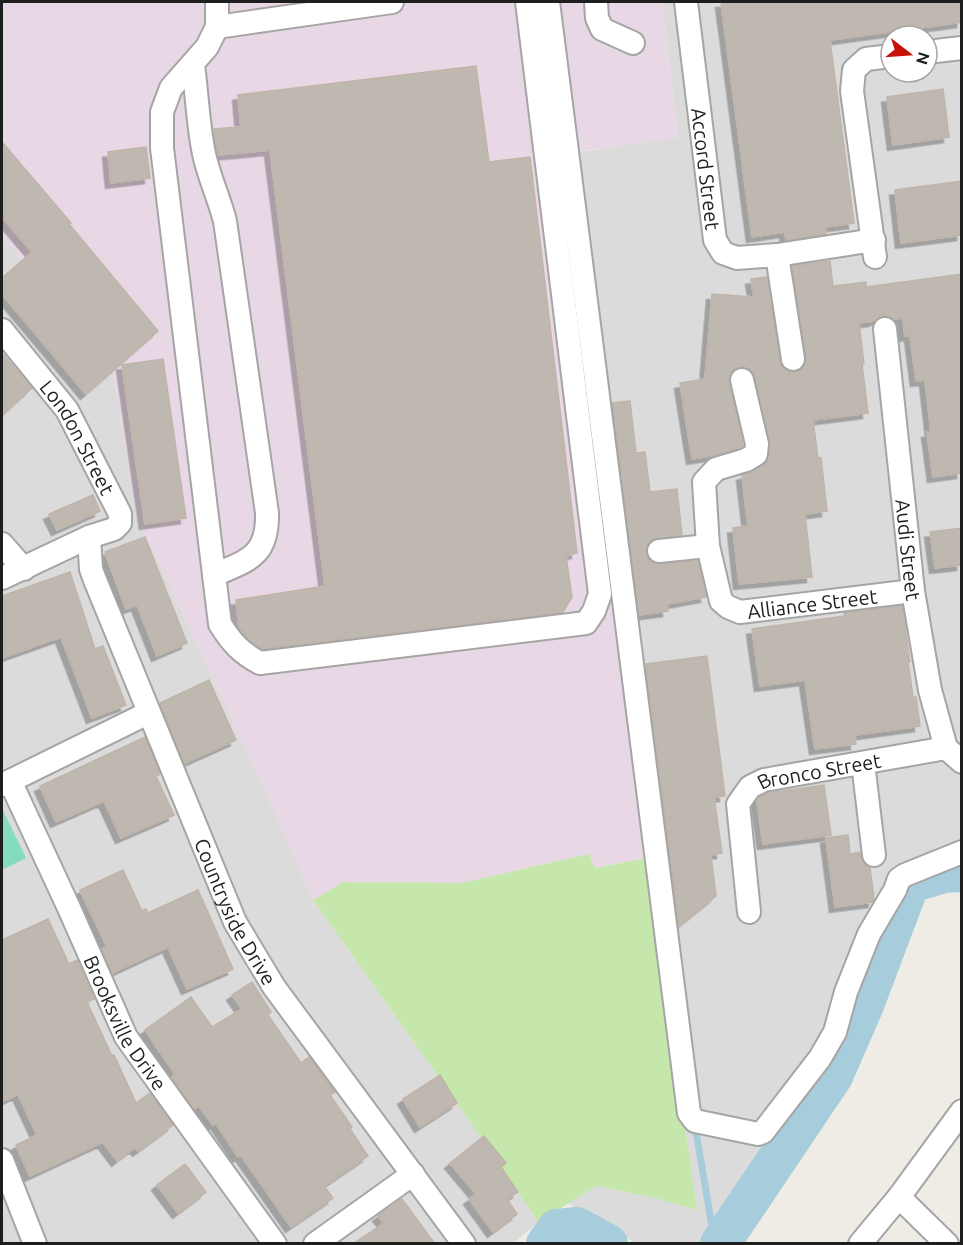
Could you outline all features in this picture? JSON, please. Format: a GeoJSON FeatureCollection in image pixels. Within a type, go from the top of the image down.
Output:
{"type":"FeatureCollection","features":[{"type":"Feature","properties":{"kind":"street"},"geometry":{"type":"LineString","coordinates":[[217,2],[217,27],[207,47],[171,88],[162,112],[162,148],[220,624],[232,644],[244,655],[260,663],[586,623],[594,611],[600,594],[527,2]]}},
{"type":"Feature","properties":{"kind":"street"},"geometry":{"type":"LineString","coordinates":[[217,27],[392,2]]}},
{"type":"Feature","properties":{"kind":"street"},"geometry":{"type":"LineString","coordinates":[[548,2],[687,1102],[691,1118],[695,1121],[759,1134],[763,1132],[820,1058],[835,1032],[846,993],[869,934],[899,879],[962,852]]}},
{"type":"Feature","properties":{"kind":"street"},"geometry":{"type":"LineString","coordinates":[[596,2],[597,18],[602,29],[633,43]]}},
{"type":"Feature","properties":{"kind":"street","name":"Accord Street"},"geometry":{"type":"LineString","coordinates":[[686,2],[715,240],[723,253],[737,258],[874,249],[852,91],[854,70],[866,59],[879,57]]}},
{"type":"Feature","properties":{"kind":"street"},"geometry":{"type":"LineString","coordinates":[[939,51],[962,48]]}},
{"type":"Feature","properties":{"kind":"street"},"geometry":{"type":"LineString","coordinates":[[193,65],[203,151],[225,221],[267,513],[266,539],[260,551],[249,560],[214,575]]}},
{"type":"Feature","properties":{"kind":"street"},"geometry":{"type":"LineString","coordinates":[[777,255],[793,359]]}},
{"type":"Feature","properties":{"kind":"street","name":"Audi Street"},"geometry":{"type":"LineString","coordinates":[[885,329],[913,591],[930,690],[954,755]]}},
{"type":"Feature","properties":{"kind":"street","name":"London Street"},"geometry":{"type":"LineString","coordinates":[[2,330],[67,410],[120,513],[120,523],[114,529],[89,537]]}},
{"type":"Feature","properties":{"kind":"street","name":"Alliance Street"},"geometry":{"type":"LineString","coordinates":[[742,380],[757,444],[756,454],[746,460],[716,469],[704,482],[708,546],[722,601],[728,607],[740,612],[913,591]]}},
{"type":"Feature","properties":{"kind":"street"},"geometry":{"type":"LineString","coordinates":[[2,578],[89,537]]}},
{"type":"Feature","properties":{"kind":"street","name":"Countryside Drive"},"geometry":{"type":"LineString","coordinates":[[89,537],[91,569],[235,922],[274,987],[464,1244]]}},
{"type":"Feature","properties":{"kind":"street"},"geometry":{"type":"LineString","coordinates":[[2,544],[24,569]]}},
{"type":"Feature","properties":{"kind":"street"},"geometry":{"type":"LineString","coordinates":[[659,551],[708,546]]}},
{"type":"Feature","properties":{"kind":"street"},"geometry":{"type":"LineString","coordinates":[[6,783],[148,713]]}},
{"type":"Feature","properties":{"kind":"street","name":"Bronco Street"},"geometry":{"type":"LineString","coordinates":[[748,912],[738,804],[750,787],[764,780],[863,763],[954,755]]}},
{"type":"Feature","properties":{"kind":"street"},"geometry":{"type":"LineString","coordinates":[[863,763],[874,855]]}},
{"type":"Feature","properties":{"kind":"street","name":"Brooksville Drive"},"geometry":{"type":"LineString","coordinates":[[6,783],[69,908],[126,1036],[275,1244]]}},
{"type":"Feature","properties":{"kind":"street"},"geometry":{"type":"LineString","coordinates":[[860,1244],[899,1197],[962,1111]]}},
{"type":"Feature","properties":{"kind":"street"},"geometry":{"type":"LineString","coordinates":[[2,1162],[35,1244]]}},
{"type":"Feature","properties":{"kind":"street"},"geometry":{"type":"LineString","coordinates":[[315,1244],[414,1174]]}},
{"type":"Feature","properties":{"kind":"street"},"geometry":{"type":"LineString","coordinates":[[899,1197],[947,1244]]}},
{"type":"Feature","properties":{"kind":"shaded area"},"geometry":{"type":"Polygon","coordinates":[[[2,2],[542,2],[646,858],[594,868],[589,854],[461,883],[344,882],[313,900],[265,790],[137,516],[111,363],[2,236],[2,2]]]}},
{"type":"Feature","properties":{"kind":"shaded area"},"geometry":{"type":"Polygon","coordinates":[[[559,2],[662,2],[678,138],[573,152],[559,2]]]}},
{"type":"Feature","properties":{"kind":"shaded area"},"geometry":{"type":"Polygon","coordinates":[[[662,2],[961,2],[961,857],[897,875],[823,1070],[736,1192],[705,1243],[635,1243],[567,1203],[597,1186],[696,1209],[646,858],[559,155],[678,137],[662,2]]]}},
{"type":"Feature","properties":{"kind":"shaded area"},"geometry":{"type":"Polygon","coordinates":[[[2,236],[111,363],[137,516],[265,790],[313,900],[538,1222],[514,1243],[2,1243],[2,236]]]}},
{"type":"Feature","properties":{"kind":"green space"},"geometry":{"type":"Polygon","coordinates":[[[2,808],[26,858],[2,870],[2,808]]]}},
{"type":"Feature","properties":{"kind":"green space"},"geometry":{"type":"Polygon","coordinates":[[[589,854],[595,868],[646,858],[697,1210],[655,1198],[597,1186],[538,1222],[313,900],[343,882],[461,883],[589,854]]]}},
{"type":"Feature","properties":{"kind":"building"},"geometry":{"type":"Polygon","coordinates":[[[721,2],[962,2],[962,22],[939,25],[879,24],[879,33],[830,40],[854,223],[825,227],[826,234],[786,240],[785,232],[752,237],[721,2]]]}},
{"type":"Feature","properties":{"kind":"building"},"geometry":{"type":"Polygon","coordinates":[[[476,66],[489,162],[530,157],[577,553],[566,556],[572,597],[563,612],[263,649],[251,641],[239,628],[236,600],[325,586],[270,150],[218,155],[214,129],[241,127],[238,95],[476,66]]]}},
{"type":"Feature","properties":{"kind":"building"},"geometry":{"type":"Polygon","coordinates":[[[943,89],[949,137],[893,145],[887,97],[943,89]]]}},
{"type":"Feature","properties":{"kind":"building"},"geometry":{"type":"Polygon","coordinates":[[[2,142],[158,331],[86,394],[2,294],[2,278],[32,252],[2,217],[2,142]]]}},
{"type":"Feature","properties":{"kind":"building"},"geometry":{"type":"Polygon","coordinates":[[[146,147],[150,178],[111,183],[108,152],[146,147]]]}},
{"type":"Feature","properties":{"kind":"building"},"geometry":{"type":"Polygon","coordinates":[[[962,181],[962,235],[901,243],[895,190],[962,181]]]}},
{"type":"Feature","properties":{"kind":"building"},"geometry":{"type":"Polygon","coordinates":[[[830,261],[833,286],[866,282],[866,287],[962,274],[962,473],[933,477],[927,432],[931,432],[925,380],[916,381],[910,335],[905,336],[903,318],[893,319],[883,316],[874,321],[859,323],[868,413],[813,420],[818,458],[821,458],[827,511],[805,514],[812,577],[739,584],[733,528],[748,526],[742,475],[753,472],[767,462],[770,445],[755,377],[751,370],[740,367],[733,370],[729,377],[743,446],[716,455],[692,459],[680,383],[705,379],[712,294],[754,297],[751,279],[767,277],[780,362],[789,372],[802,369],[806,363],[806,357],[792,266],[830,261]]]}},
{"type":"Feature","properties":{"kind":"building"},"geometry":{"type":"Polygon","coordinates":[[[2,353],[32,388],[2,415],[2,353]]]}},
{"type":"Feature","properties":{"kind":"building"},"geometry":{"type":"Polygon","coordinates":[[[163,359],[186,518],[145,524],[122,365],[163,359]]]}},
{"type":"Feature","properties":{"kind":"building"},"geometry":{"type":"Polygon","coordinates":[[[630,401],[636,453],[645,452],[650,492],[677,489],[682,535],[652,540],[647,546],[648,558],[653,563],[660,564],[698,561],[706,597],[667,604],[668,611],[639,615],[612,403],[630,401]]]}},
{"type":"Feature","properties":{"kind":"building"},"geometry":{"type":"Polygon","coordinates":[[[93,495],[100,511],[57,530],[49,514],[93,495]]]}},
{"type":"Feature","properties":{"kind":"building"},"geometry":{"type":"Polygon","coordinates":[[[962,528],[962,565],[935,568],[930,532],[962,528]]]}},
{"type":"Feature","properties":{"kind":"building"},"geometry":{"type":"Polygon","coordinates":[[[145,537],[187,643],[157,656],[137,605],[126,609],[105,552],[145,537]]]}},
{"type":"Feature","properties":{"kind":"building"},"geometry":{"type":"Polygon","coordinates":[[[70,572],[95,649],[103,646],[126,705],[92,718],[61,637],[2,658],[2,596],[70,572]]]}},
{"type":"Feature","properties":{"kind":"building"},"geometry":{"type":"Polygon","coordinates":[[[902,606],[913,697],[916,697],[920,726],[855,735],[856,744],[815,749],[805,680],[760,686],[752,629],[845,616],[844,613],[902,606]]]}},
{"type":"Feature","properties":{"kind":"building"},"geometry":{"type":"Polygon","coordinates":[[[707,656],[725,796],[714,797],[722,853],[711,855],[716,896],[679,926],[646,664],[707,656]]]}},
{"type":"Feature","properties":{"kind":"building"},"geometry":{"type":"Polygon","coordinates":[[[209,680],[236,740],[185,763],[160,703],[209,680]]]}},
{"type":"Feature","properties":{"kind":"building"},"geometry":{"type":"Polygon","coordinates":[[[145,737],[160,774],[156,776],[174,815],[121,838],[104,801],[56,822],[40,786],[145,737]]]}},
{"type":"Feature","properties":{"kind":"building"},"geometry":{"type":"Polygon","coordinates":[[[824,785],[831,835],[763,844],[757,801],[759,798],[768,793],[824,785]]]}},
{"type":"Feature","properties":{"kind":"building"},"geometry":{"type":"Polygon","coordinates":[[[848,835],[850,854],[860,852],[863,863],[870,868],[874,899],[873,902],[835,907],[826,838],[848,835]]]}},
{"type":"Feature","properties":{"kind":"building"},"geometry":{"type":"Polygon","coordinates":[[[123,870],[142,911],[146,909],[148,913],[198,890],[233,969],[187,989],[168,947],[112,973],[102,949],[107,947],[80,890],[123,870]]]}},
{"type":"Feature","properties":{"kind":"building"},"geometry":{"type":"Polygon","coordinates":[[[48,919],[69,964],[77,960],[94,999],[87,1002],[136,1103],[150,1093],[173,1125],[138,1151],[135,1147],[117,1161],[103,1142],[30,1176],[16,1145],[37,1135],[18,1094],[2,1102],[2,940],[48,919]]]}},
{"type":"Feature","properties":{"kind":"building"},"geometry":{"type":"Polygon","coordinates":[[[252,982],[271,1012],[268,1015],[301,1063],[309,1057],[335,1092],[330,1095],[368,1156],[324,1186],[333,1198],[291,1227],[241,1155],[238,1157],[216,1123],[213,1125],[199,1106],[194,1109],[172,1077],[175,1074],[145,1030],[191,997],[212,1027],[242,1009],[232,995],[252,982]]]}},
{"type":"Feature","properties":{"kind":"building"},"geometry":{"type":"Polygon","coordinates":[[[440,1075],[457,1103],[420,1127],[403,1099],[440,1075]]]}},
{"type":"Feature","properties":{"kind":"building"},"geometry":{"type":"Polygon","coordinates":[[[484,1136],[506,1163],[501,1167],[518,1192],[507,1199],[517,1214],[493,1232],[469,1199],[476,1194],[450,1163],[484,1136]]]}},
{"type":"Feature","properties":{"kind":"building"},"geometry":{"type":"Polygon","coordinates":[[[185,1164],[206,1192],[178,1213],[157,1185],[185,1164]]]}},
{"type":"Feature","properties":{"kind":"building"},"geometry":{"type":"Polygon","coordinates":[[[402,1199],[435,1244],[353,1244],[384,1223],[378,1216],[402,1199]]]}},
{"type":"Feature","properties":{"kind":"waterway"},"geometry":{"type":"LineString","coordinates":[[720,1244],[833,1076],[864,1005],[910,883],[944,873],[962,872]]}},
{"type":"Feature","properties":{"kind":"waterway"},"geometry":{"type":"LineString","coordinates":[[695,1126],[715,1244]]}},
{"type":"Feature","properties":{"kind":"waterway"},"geometry":{"type":"LineString","coordinates":[[546,1244],[557,1229],[577,1227],[608,1244]]}}]}
